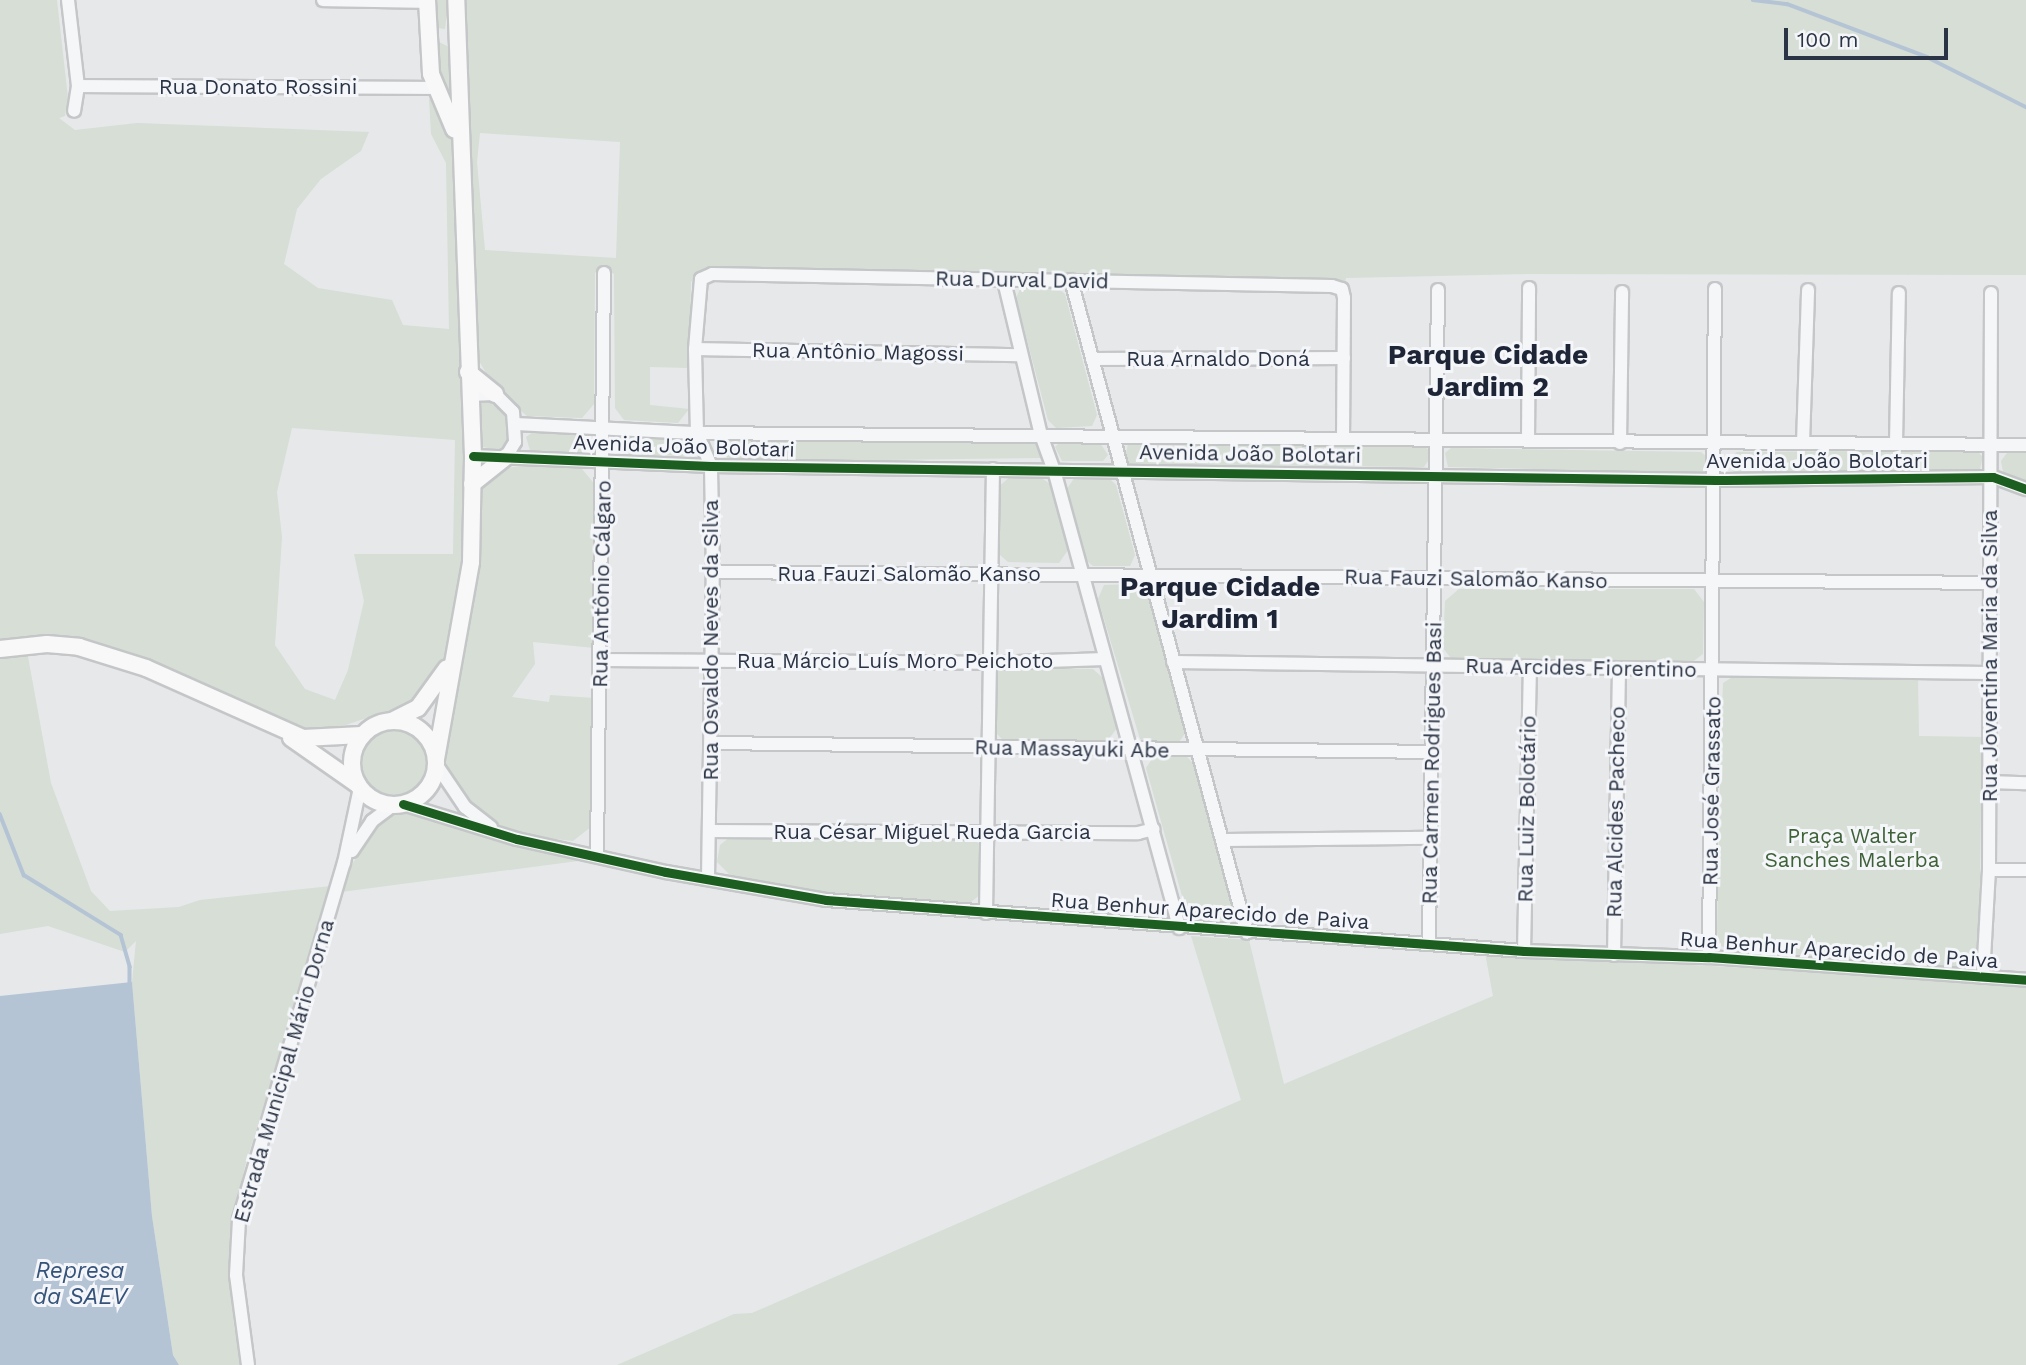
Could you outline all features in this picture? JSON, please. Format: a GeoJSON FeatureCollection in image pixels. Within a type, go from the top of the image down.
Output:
{"type":"FeatureCollection","features":[{"type":"Feature","properties":{"kind":"main road"},"geometry":{"type":"LineString","coordinates":[[0,649],[61,644],[109,655],[280,731],[369,797],[398,804],[428,787],[436,762],[471,562],[473,456],[459,141],[456,0]]}},
{"type":"Feature","properties":{"kind":"main road"},"geometry":{"type":"LineString","coordinates":[[427,1],[431,74],[459,141]]}},
{"type":"Feature","properties":{"kind":"main road"},"geometry":{"type":"LineString","coordinates":[[428,32],[456,32]]}},
{"type":"Feature","properties":{"kind":"main road"},"geometry":{"type":"LineString","coordinates":[[468,372],[495,394]]}},
{"type":"Feature","properties":{"kind":"main road"},"geometry":{"type":"LineString","coordinates":[[472,484],[506,457]]}},
{"type":"Feature","properties":{"kind":"main road"},"geometry":{"type":"LineString","coordinates":[[359,787],[351,768],[353,750],[362,735],[375,724],[406,717],[430,697],[456,647]]}},
{"type":"Feature","properties":{"kind":"main road"},"geometry":{"type":"LineString","coordinates":[[392,720],[422,731],[436,762]]}},
{"type":"Feature","properties":{"kind":"main road"},"geometry":{"type":"LineString","coordinates":[[280,731],[322,740],[362,735]]}},
{"type":"Feature","properties":{"kind":"street"},"geometry":{"type":"LineString","coordinates":[[68,0],[78,86],[74,111]]}},
{"type":"Feature","properties":{"kind":"street"},"geometry":{"type":"LineString","coordinates":[[323,0],[427,1]]}},
{"type":"Feature","properties":{"kind":"street","name":"Rua Donato Rossini"},"geometry":{"type":"LineString","coordinates":[[78,86],[438,88]]}},
{"type":"Feature","properties":{"kind":"street","name":"Rua Antônio Cálgaro"},"geometry":{"type":"LineString","coordinates":[[597,854],[604,273]]}},
{"type":"Feature","properties":{"kind":"street","name":"Rua Durval David"},"geometry":{"type":"LineString","coordinates":[[701,279],[712,274],[1342,289],[1344,358]]}},
{"type":"Feature","properties":{"kind":"street","name":"Rua Osvaldo Neves da Silva"},"geometry":{"type":"LineString","coordinates":[[701,279],[695,349],[697,433],[710,466],[713,572],[709,660],[711,743],[708,878]]}},
{"type":"Feature","properties":{"kind":"street"},"geometry":{"type":"LineString","coordinates":[[1004,281],[1041,435],[1054,470],[1179,928]]}},
{"type":"Feature","properties":{"kind":"street"},"geometry":{"type":"LineString","coordinates":[[1071,281],[1123,470],[1149,578],[1225,840],[1247,933]]}},
{"type":"Feature","properties":{"kind":"street"},"geometry":{"type":"LineString","coordinates":[[1528,441],[1529,288]]}},
{"type":"Feature","properties":{"kind":"street","name":"Rua José Grassato"},"geometry":{"type":"LineString","coordinates":[[1709,957],[1715,670],[1715,289]]}},
{"type":"Feature","properties":{"kind":"street","name":"Rua Carmen Rodrigues Basi"},"geometry":{"type":"LineString","coordinates":[[1429,943],[1438,290]]}},
{"type":"Feature","properties":{"kind":"street"},"geometry":{"type":"LineString","coordinates":[[1803,443],[1808,290]]}},
{"type":"Feature","properties":{"kind":"street"},"geometry":{"type":"LineString","coordinates":[[1620,443],[1622,292]]}},
{"type":"Feature","properties":{"kind":"street"},"geometry":{"type":"LineString","coordinates":[[1896,443],[1899,293]]}},
{"type":"Feature","properties":{"kind":"street","name":"Rua Joventina Maria da Silva"},"geometry":{"type":"LineString","coordinates":[[1983,976],[1989,870],[1987,583],[1993,477],[1992,293]]}},
{"type":"Feature","properties":{"kind":"street","name":"Rua Antônio Magossi"},"geometry":{"type":"LineString","coordinates":[[695,349],[1020,355]]}},
{"type":"Feature","properties":{"kind":"street"},"geometry":{"type":"LineString","coordinates":[[1343,437],[1344,358]]}},
{"type":"Feature","properties":{"kind":"street","name":"Rua Arnaldo Doná"},"geometry":{"type":"LineString","coordinates":[[1091,359],[1344,358]]}},
{"type":"Feature","properties":{"kind":"street"},"geometry":{"type":"LineString","coordinates":[[469,395],[495,394],[513,412],[517,424],[515,442],[506,457]]}},
{"type":"Feature","properties":{"kind":"street","name":"Avenida João Bolotari"},"geometry":{"type":"LineString","coordinates":[[517,424],[697,433],[2026,445]]}},
{"type":"Feature","properties":{"kind":"street","name":"Avenida João Bolotari"},"geometry":{"type":"LineString","coordinates":[[473,456],[710,466],[1436,474],[1716,480],[1993,477],[2026,489]]}},
{"type":"Feature","properties":{"kind":"street"},"geometry":{"type":"LineString","coordinates":[[986,913],[993,469]]}},
{"type":"Feature","properties":{"kind":"street","name":"Rua Fauzi Salomão Kanso"},"geometry":{"type":"LineString","coordinates":[[713,572],[991,573],[1149,578],[1436,577],[1987,583]]}},
{"type":"Feature","properties":{"kind":"street","name":"Rua Márcio Luís Moro Peichoto"},"geometry":{"type":"LineString","coordinates":[[601,660],[988,663],[1105,659]]}},
{"type":"Feature","properties":{"kind":"street","name":"Rua Arcides Fiorentino"},"geometry":{"type":"LineString","coordinates":[[1173,663],[1988,673]]}},
{"type":"Feature","properties":{"kind":"street","name":"Rua Luiz Bolotário"},"geometry":{"type":"LineString","coordinates":[[1524,951],[1530,668]]}},
{"type":"Feature","properties":{"kind":"street","name":"Rua Alcides Pacheco"},"geometry":{"type":"LineString","coordinates":[[1614,955],[1619,668]]}},
{"type":"Feature","properties":{"kind":"street","name":"Rua Massayuki Abe"},"geometry":{"type":"LineString","coordinates":[[711,743],[1433,752]]}},
{"type":"Feature","properties":{"kind":"street","name":"Rua Benhur Aparecido de Paiva"},"geometry":{"type":"LineString","coordinates":[[436,762],[466,807],[488,825],[517,839]]}},
{"type":"Feature","properties":{"kind":"street"},"geometry":{"type":"LineString","coordinates":[[1989,782],[2026,783]]}},
{"type":"Feature","properties":{"kind":"street"},"geometry":{"type":"LineString","coordinates":[[344,863],[359,787]]}},
{"type":"Feature","properties":{"kind":"street"},"geometry":{"type":"LineString","coordinates":[[344,863],[366,829],[398,804]]}},
{"type":"Feature","properties":{"kind":"street","name":"Rua Benhur Aparecido de Paiva"},"geometry":{"type":"LineString","coordinates":[[398,804],[517,839],[826,900],[1247,933],[1524,951],[1709,957],[2026,980]]}},
{"type":"Feature","properties":{"kind":"street","name":"Rua César Miguel Rueda Garcia"},"geometry":{"type":"LineString","coordinates":[[709,831],[1139,833],[1154,829]]}},
{"type":"Feature","properties":{"kind":"street"},"geometry":{"type":"LineString","coordinates":[[1225,840],[1431,838]]}},
{"type":"Feature","properties":{"kind":"street","name":"Estrada Municipal Mário Dorna"},"geometry":{"type":"LineString","coordinates":[[248,1365],[236,1275],[239,1219],[344,863]]}},
{"type":"Feature","properties":{"kind":"street"},"geometry":{"type":"LineString","coordinates":[[1989,870],[2026,870]]}},
{"type":"Feature","properties":{"kind":"green space"},"geometry":{"type":"Polygon","coordinates":[[[0,0],[57,0],[68,98],[65,116],[59,118],[75,130],[137,123],[369,132],[361,151],[321,179],[297,209],[284,264],[318,288],[392,300],[403,325],[449,329],[446,163],[431,134],[429,98],[439,109],[453,144],[460,249],[466,560],[451,646],[436,681],[405,705],[319,734],[301,731],[148,665],[0,643],[0,0]],[[292,428],[277,492],[282,537],[275,645],[305,689],[335,700],[348,670],[364,601],[354,554],[453,554],[455,440],[292,428]]]}},
{"type":"Feature","properties":{"kind":"green space"},"geometry":{"type":"Polygon","coordinates":[[[434,0],[449,0],[445,29],[438,28],[434,0]]]}},
{"type":"Feature","properties":{"kind":"green space"},"geometry":{"type":"Polygon","coordinates":[[[458,0],[2026,0],[2026,275],[1529,274],[1346,278],[1345,283],[712,268],[698,272],[691,282],[689,368],[650,367],[650,405],[689,409],[678,423],[624,420],[615,408],[614,274],[602,267],[595,273],[594,404],[582,418],[527,416],[496,390],[475,354],[458,0]],[[480,133],[477,162],[485,250],[616,258],[620,142],[480,133]]]}},
{"type":"Feature","properties":{"kind":"green space"},"geometry":{"type":"Polygon","coordinates":[[[437,41],[449,47],[451,116],[435,73],[437,41]]]}},
{"type":"Feature","properties":{"kind":"green space"},"geometry":{"type":"Polygon","coordinates":[[[1021,287],[1056,287],[1065,294],[1097,415],[1092,426],[1056,428],[1048,420],[1016,298],[1021,287]]]}},
{"type":"Feature","properties":{"kind":"green space"},"geometry":{"type":"Polygon","coordinates":[[[488,401],[506,415],[510,426],[511,439],[498,450],[478,446],[475,403],[488,401]]]}},
{"type":"Feature","properties":{"kind":"green space"},"geometry":{"type":"Polygon","coordinates":[[[533,432],[587,435],[594,448],[589,453],[530,450],[526,437],[533,432]]]}},
{"type":"Feature","properties":{"kind":"green space"},"geometry":{"type":"Polygon","coordinates":[[[618,435],[683,439],[689,452],[683,456],[617,454],[613,440],[618,435]]]}},
{"type":"Feature","properties":{"kind":"green space"},"geometry":{"type":"Polygon","coordinates":[[[729,441],[1032,442],[1038,445],[1041,458],[728,462],[724,447],[729,441]]]}},
{"type":"Feature","properties":{"kind":"green space"},"geometry":{"type":"Polygon","coordinates":[[[1061,441],[1100,443],[1108,455],[1103,461],[1062,461],[1055,447],[1061,441]]]}},
{"type":"Feature","properties":{"kind":"green space"},"geometry":{"type":"Polygon","coordinates":[[[1128,444],[1419,445],[1428,449],[1428,461],[1424,467],[1130,464],[1125,458],[1128,444]]]}},
{"type":"Feature","properties":{"kind":"green space"},"geometry":{"type":"Polygon","coordinates":[[[1451,448],[1701,452],[1707,457],[1708,468],[1703,473],[1448,467],[1445,453],[1451,448]]]}},
{"type":"Feature","properties":{"kind":"green space"},"geometry":{"type":"Polygon","coordinates":[[[1976,450],[1983,457],[1979,473],[1736,474],[1730,468],[1731,457],[1737,452],[1976,450]]]}},
{"type":"Feature","properties":{"kind":"green space"},"geometry":{"type":"Polygon","coordinates":[[[2007,453],[2026,453],[2026,483],[2003,472],[2001,461],[2007,453]]]}},
{"type":"Feature","properties":{"kind":"green space"},"geometry":{"type":"Polygon","coordinates":[[[525,465],[582,469],[597,487],[595,648],[533,642],[535,664],[512,697],[549,702],[550,695],[594,698],[592,826],[573,841],[519,835],[490,822],[468,802],[442,760],[480,486],[502,469],[525,465]]]}},
{"type":"Feature","properties":{"kind":"green space"},"geometry":{"type":"Polygon","coordinates":[[[1035,474],[1052,485],[1068,550],[1059,563],[1008,562],[998,553],[997,488],[1011,476],[1035,474]]]}},
{"type":"Feature","properties":{"kind":"green space"},"geometry":{"type":"Polygon","coordinates":[[[1075,477],[1108,477],[1116,485],[1135,555],[1130,566],[1093,566],[1086,560],[1066,490],[1075,477]]]}},
{"type":"Feature","properties":{"kind":"green space"},"geometry":{"type":"Polygon","coordinates":[[[1137,584],[1147,594],[1168,663],[1186,732],[1179,742],[1150,744],[1140,739],[1098,599],[1104,585],[1137,584]]]}},
{"type":"Feature","properties":{"kind":"green space"},"geometry":{"type":"Polygon","coordinates":[[[1459,589],[1694,589],[1704,602],[1703,654],[1691,663],[1453,661],[1443,648],[1445,601],[1459,589]]]}},
{"type":"Feature","properties":{"kind":"green space"},"geometry":{"type":"Polygon","coordinates":[[[27,651],[51,783],[91,891],[110,911],[179,907],[200,900],[331,886],[245,1166],[234,1217],[231,1276],[234,1326],[243,1365],[179,1365],[173,1355],[152,1216],[132,982],[136,941],[125,952],[48,926],[0,934],[0,654],[27,651]]]}},
{"type":"Feature","properties":{"kind":"green space"},"geometry":{"type":"Polygon","coordinates":[[[1003,667],[1093,669],[1104,679],[1117,728],[1108,740],[1004,741],[995,732],[996,673],[1003,667]]]}},
{"type":"Feature","properties":{"kind":"green space","name":"Praça Walter Sanches Malerba"},"geometry":{"type":"Polygon","coordinates":[[[1734,676],[1918,677],[1919,736],[1982,737],[1979,948],[1974,962],[1957,968],[1736,952],[1721,946],[1717,933],[1723,683],[1734,676]]]}},
{"type":"Feature","properties":{"kind":"green space"},"geometry":{"type":"Polygon","coordinates":[[[402,727],[423,742],[429,754],[427,774],[419,785],[402,795],[388,795],[371,785],[363,774],[361,754],[371,737],[382,729],[402,727]]]}},
{"type":"Feature","properties":{"kind":"green space"},"geometry":{"type":"Polygon","coordinates":[[[1185,755],[1194,764],[1236,906],[1229,924],[1200,922],[1186,910],[1146,768],[1154,756],[1185,755]]]}},
{"type":"Feature","properties":{"kind":"green space"},"geometry":{"type":"Polygon","coordinates":[[[413,811],[593,859],[341,892],[351,866],[377,825],[399,812],[413,811]]]}},
{"type":"Feature","properties":{"kind":"green space"},"geometry":{"type":"Polygon","coordinates":[[[730,837],[973,839],[981,845],[980,895],[967,905],[827,893],[732,877],[717,862],[720,845],[730,837]]]}},
{"type":"Feature","properties":{"kind":"green space"},"geometry":{"type":"Polygon","coordinates":[[[1191,936],[1249,940],[1284,1084],[1493,996],[1485,953],[2026,984],[2026,1365],[617,1365],[734,1314],[752,1313],[1241,1100],[1191,936]]]}},
{"type":"Feature","properties":{"kind":"water","name":"Represa da SAEV"},"geometry":{"type":"Polygon","coordinates":[[[132,982],[152,1216],[173,1355],[179,1365],[0,1365],[0,996],[132,982]]]}},
{"type":"Feature","properties":{"kind":"waterway"},"geometry":{"type":"LineString","coordinates":[[1753,0],[1787,4],[1927,57],[2026,107]]}},
{"type":"Feature","properties":{"kind":"waterway"},"geometry":{"type":"LineString","coordinates":[[0,814],[24,875],[121,935],[130,967],[130,986]]}},
{"type":"Feature","properties":{"kind":"cycle path"},"geometry":{"type":"LineString","coordinates":[[473,456],[711,466],[1716,480],[1993,477],[2026,489]]}},
{"type":"Feature","properties":{"kind":"cycle path"},"geometry":{"type":"LineString","coordinates":[[403,804],[517,839],[666,872],[826,900],[1524,951],[1709,957],[2026,980]]}},
{"type":"Feature","properties":{"kind":"district","name":"Parque Cidade Jardim 2"},"geometry":{"type":"Point","coordinates":[1488,371]}},
{"type":"Feature","properties":{"kind":"district","name":"Parque Cidade Jardim 1"},"geometry":{"type":"Point","coordinates":[1220,603]}}]}
